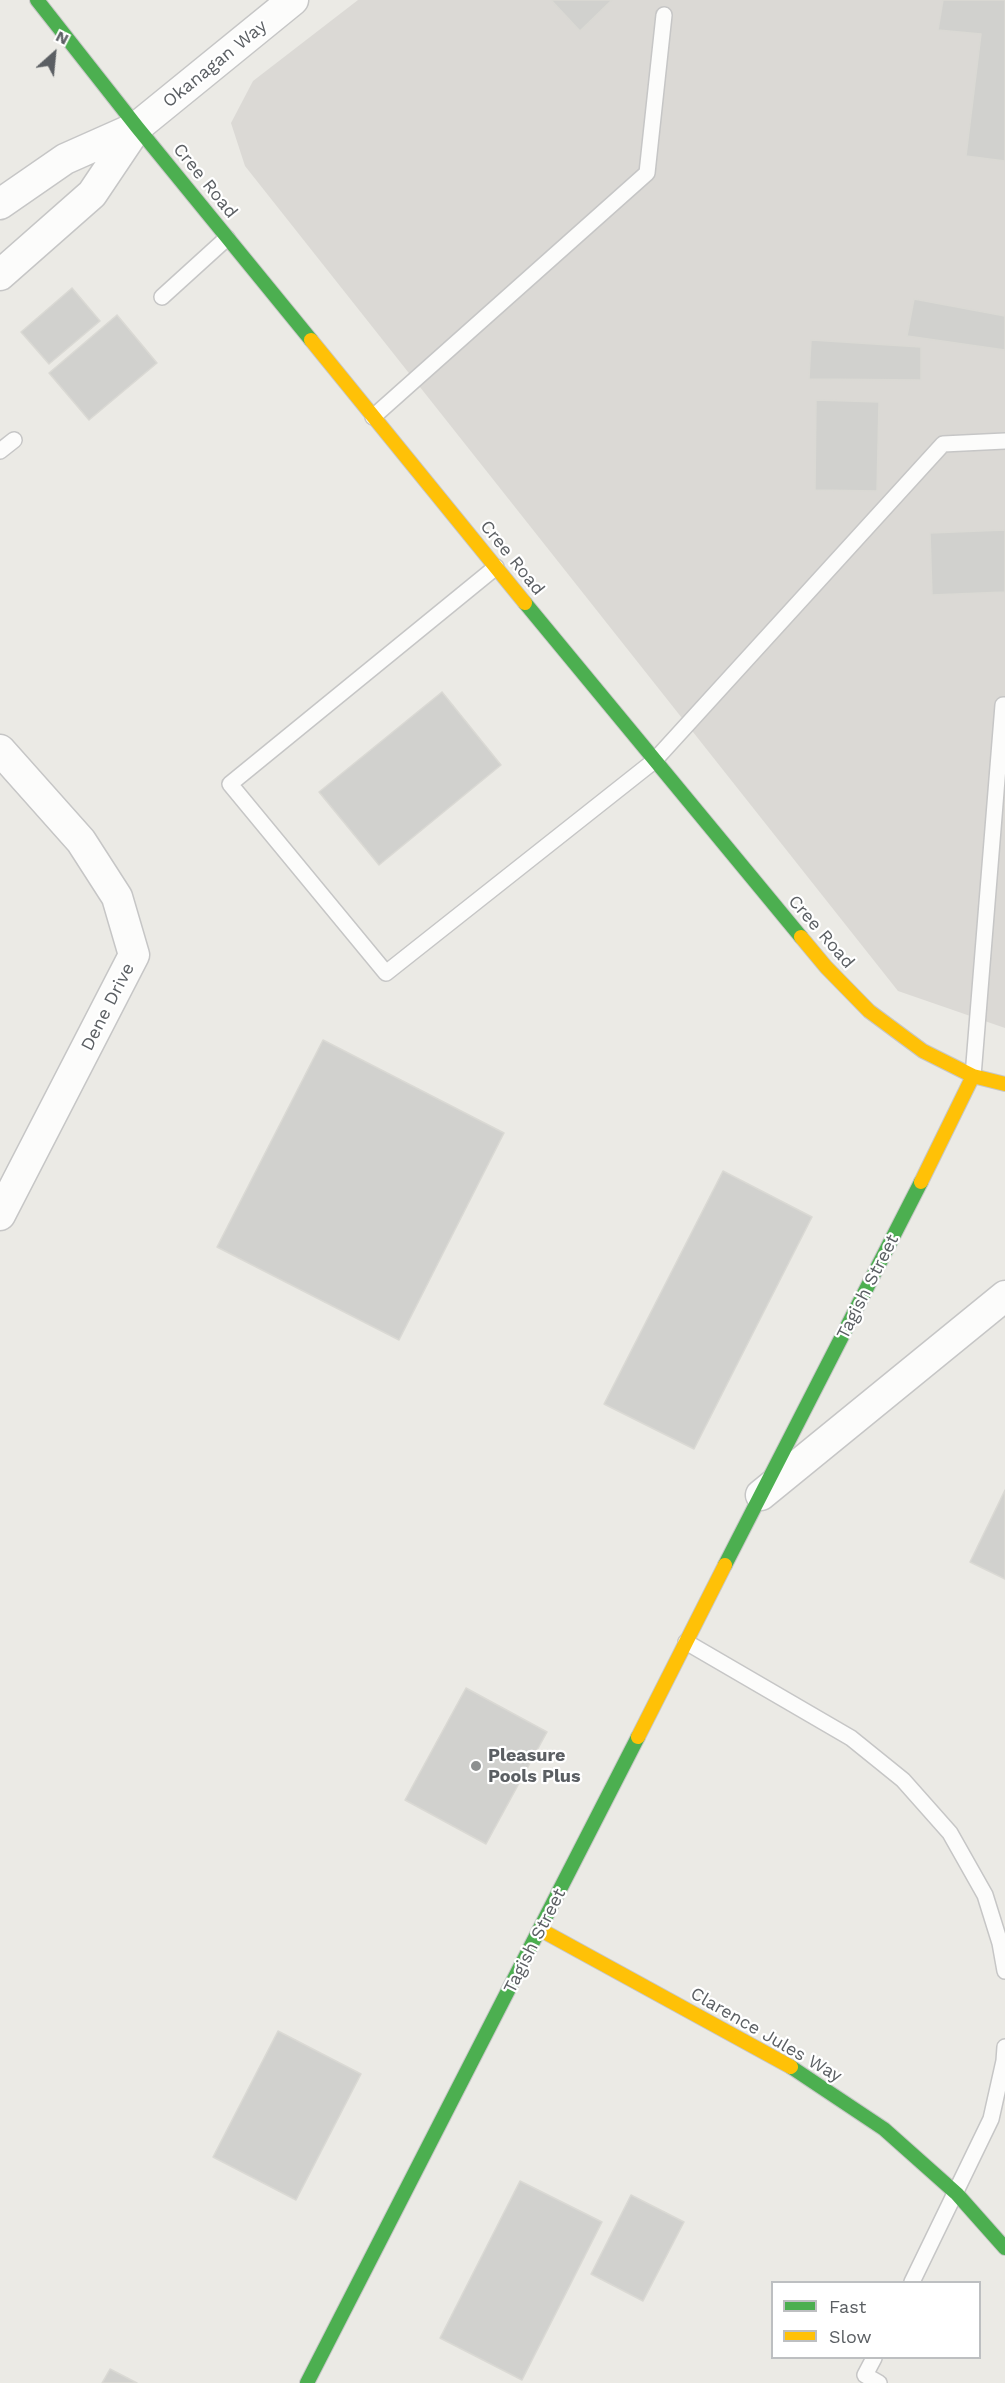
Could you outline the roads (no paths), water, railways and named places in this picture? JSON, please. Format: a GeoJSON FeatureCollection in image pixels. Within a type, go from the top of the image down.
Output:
{"type":"FeatureCollection","features":[{"type":"Feature","properties":{"kind":"street","name":"Cree Road"},"geometry":{"type":"LineString","coordinates":[[37,0],[137,127],[495,567],[826,967],[869,1011],[923,1051],[973,1076],[1005,1084]]}},
{"type":"Feature","properties":{"kind":"street","name":"Okanagan Way"},"geometry":{"type":"LineString","coordinates":[[0,204],[65,159],[137,127],[293,0]]}},
{"type":"Feature","properties":{"kind":"street","name":"Okanagan Way"},"geometry":{"type":"LineString","coordinates":[[0,275],[92,194],[137,127]]}},
{"type":"Feature","properties":{"kind":"street","name":"Dene Drive"},"geometry":{"type":"LineString","coordinates":[[0,750],[81,841],[117,897],[134,955],[0,1215]]}},
{"type":"Feature","properties":{"kind":"street","name":"Tagish Street"},"geometry":{"type":"LineString","coordinates":[[307,2383],[542,1930],[760,1496],[899,1227],[973,1076]]}},
{"type":"Feature","properties":{"kind":"street","name":"Tagish Street"},"geometry":{"type":"LineString","coordinates":[[760,1496],[1005,1296]]}},
{"type":"Feature","properties":{"kind":"street","name":"Clarence Jules Way"},"geometry":{"type":"LineString","coordinates":[[542,1930],[802,2073],[884,2129],[957,2193],[1005,2248]]}},
{"type":"Feature","properties":{"kind":"lane"},"geometry":{"type":"LineString","coordinates":[[373,417],[647,173],[664,15]]}},
{"type":"Feature","properties":{"kind":"lane"},"geometry":{"type":"LineString","coordinates":[[162,297],[227,238]]}},
{"type":"Feature","properties":{"kind":"lane"},"geometry":{"type":"LineString","coordinates":[[0,451],[14,440]]}},
{"type":"Feature","properties":{"kind":"lane"},"geometry":{"type":"LineString","coordinates":[[495,567],[230,784],[386,974],[654,761],[943,444],[1005,441]]}},
{"type":"Feature","properties":{"kind":"lane"},"geometry":{"type":"LineString","coordinates":[[973,1076],[1002,716],[1003,705],[1005,705]]}},
{"type":"Feature","properties":{"kind":"lane"},"geometry":{"type":"LineString","coordinates":[[686,1642],[851,1738],[903,1780],[950,1833],[985,1895],[1000,1943],[1005,1971]]}},
{"type":"Feature","properties":{"kind":"lane"},"geometry":{"type":"LineString","coordinates":[[913,2281],[991,2119],[1005,2047]]}},
{"type":"Feature","properties":{"kind":"lane"},"geometry":{"type":"LineString","coordinates":[[874,2359],[866,2375],[879,2383]]}},
{"type":"Feature","properties":{"kind":"place","name":"Pleasure Pools Plus"},"geometry":{"type":"Point","coordinates":[476,1766]}}]}
